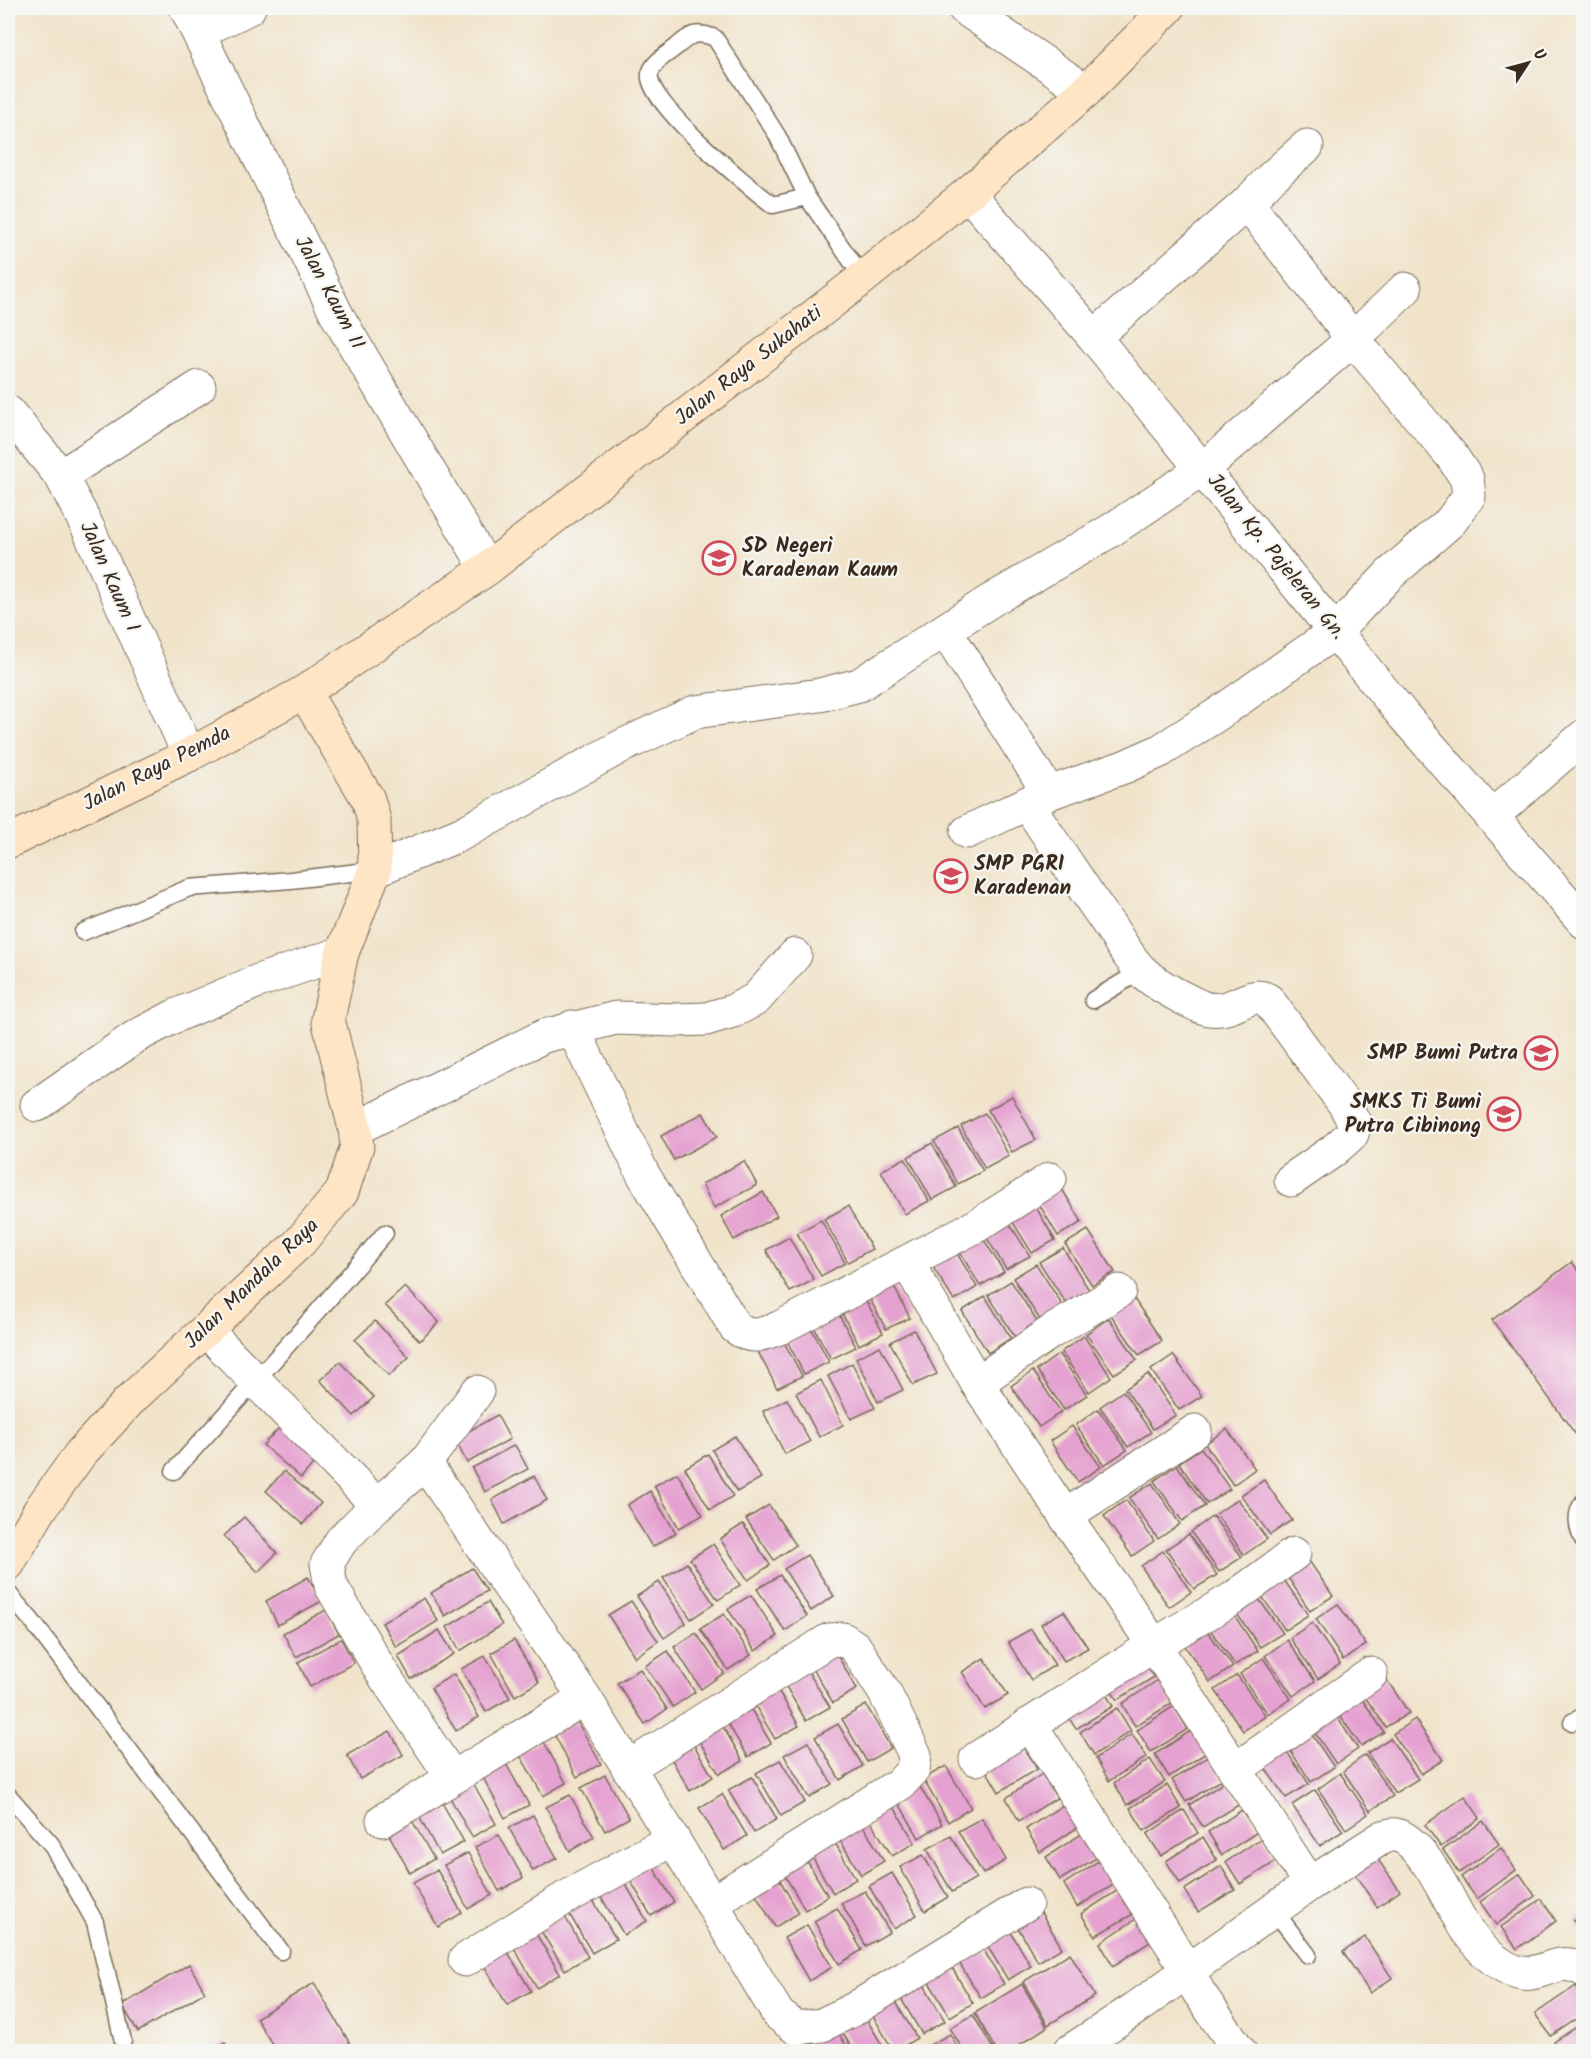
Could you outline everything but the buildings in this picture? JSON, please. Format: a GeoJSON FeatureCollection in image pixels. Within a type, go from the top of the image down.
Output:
{"type":"FeatureCollection","features":[{"type":"Feature","properties":{"kind":"main road","name":"Jalan Raya Sukahati"},"geometry":{"type":"LineString","coordinates":[[304,692],[487,569],[863,278],[968,193],[1086,91],[1168,8]]}},
{"type":"Feature","properties":{"kind":"main road","name":"Jalan Raya Pemda"},"geometry":{"type":"LineString","coordinates":[[8,842],[189,755],[304,692]]}},
{"type":"Feature","properties":{"kind":"main road","name":"Jalan Mandala Raya"},"geometry":{"type":"LineString","coordinates":[[8,1564],[41,1508],[81,1453],[130,1400],[299,1244],[342,1192],[357,1146],[355,1129],[328,1019],[342,953],[375,870],[374,820],[368,799],[304,692]]}},
{"type":"Feature","properties":{"kind":"street"},"geometry":{"type":"LineString","coordinates":[[192,20],[249,8]]}},
{"type":"Feature","properties":{"kind":"street"},"geometry":{"type":"LineString","coordinates":[[964,8],[1086,91]]}},
{"type":"Feature","properties":{"kind":"street","name":"Jalan Kaum II"},"geometry":{"type":"LineString","coordinates":[[192,20],[338,317],[487,569]]}},
{"type":"Feature","properties":{"kind":"street"},"geometry":{"type":"LineString","coordinates":[[1095,338],[1307,146]]}},
{"type":"Feature","properties":{"kind":"street","name":"Jalan Kp. Pajeleran Gn."},"geometry":{"type":"LineString","coordinates":[[968,193],[1095,338],[1336,630],[1403,715],[1584,922]]}},
{"type":"Feature","properties":{"kind":"street"},"geometry":{"type":"LineString","coordinates":[[967,832],[1038,798],[1124,767],[1160,751],[1218,714],[1336,630],[1389,575],[1451,521],[1469,496],[1467,479],[1451,455],[1353,339],[1246,203]]}},
{"type":"Feature","properties":{"kind":"street"},"geometry":{"type":"LineString","coordinates":[[375,870],[461,834],[621,747],[695,712],[811,696],[859,685],[1023,581],[1110,531],[1203,469],[1353,339],[1405,289]]}},
{"type":"Feature","properties":{"kind":"street"},"geometry":{"type":"LineString","coordinates":[[61,476],[199,387]]}},
{"type":"Feature","properties":{"kind":"street","name":"Jalan Kaum I"},"geometry":{"type":"LineString","coordinates":[[8,412],[61,476],[88,528],[189,755]]}},
{"type":"Feature","properties":{"kind":"street"},"geometry":{"type":"LineString","coordinates":[[945,630],[1038,798],[1141,971],[1185,999],[1203,1007],[1218,1010],[1234,1007],[1253,996],[1261,996],[1268,1000],[1331,1086],[1355,1124],[1352,1134],[1334,1151],[1291,1180]]}},
{"type":"Feature","properties":{"kind":"street"},"geometry":{"type":"LineString","coordinates":[[1491,816],[1584,736]]}},
{"type":"Feature","properties":{"kind":"street"},"geometry":{"type":"LineString","coordinates":[[37,1105],[135,1037],[175,1016],[258,981],[342,953]]}},
{"type":"Feature","properties":{"kind":"street"},"geometry":{"type":"LineString","coordinates":[[355,1129],[544,1036],[572,1027],[616,1018],[706,1019],[733,1011],[756,999],[795,955]]}},
{"type":"Feature","properties":{"kind":"street"},"geometry":{"type":"LineString","coordinates":[[572,1027],[643,1174],[735,1327],[747,1335],[760,1335],[779,1328],[978,1225],[1050,1179]]}},
{"type":"Feature","properties":{"kind":"street"},"geometry":{"type":"LineString","coordinates":[[907,1262],[977,1383],[1154,1645],[1310,1884]]}},
{"type":"Feature","properties":{"kind":"street"},"geometry":{"type":"LineString","coordinates":[[977,1383],[1051,1332],[1119,1291]]}},
{"type":"Feature","properties":{"kind":"street"},"geometry":{"type":"LineString","coordinates":[[206,1330],[377,1505]]}},
{"type":"Feature","properties":{"kind":"street"},"geometry":{"type":"LineString","coordinates":[[452,1777],[381,1671],[330,1586],[327,1564],[340,1541],[425,1463],[477,1392]]}},
{"type":"Feature","properties":{"kind":"street"},"geometry":{"type":"LineString","coordinates":[[1065,1516],[1195,1431]]}},
{"type":"Feature","properties":{"kind":"street"},"geometry":{"type":"LineString","coordinates":[[425,1463],[585,1698],[778,2014],[796,2028],[822,2025],[854,2009],[1026,1904]]}},
{"type":"Feature","properties":{"kind":"street"},"geometry":{"type":"LineString","coordinates":[[976,1760],[1154,1645],[1232,1599],[1294,1554]]}},
{"type":"Feature","properties":{"kind":"street"},"geometry":{"type":"LineString","coordinates":[[628,1768],[829,1640],[843,1639],[855,1647],[885,1693],[915,1755],[913,1770],[901,1783],[712,1903]]}},
{"type":"Feature","properties":{"kind":"street"},"geometry":{"type":"LineString","coordinates":[[1235,1770],[1371,1674]]}},
{"type":"Feature","properties":{"kind":"street"},"geometry":{"type":"LineString","coordinates":[[383,1820],[585,1698]]}},
{"type":"Feature","properties":{"kind":"street"},"geometry":{"type":"LineString","coordinates":[[1030,1724],[1188,1970],[1198,1991],[1240,2052]]}},
{"type":"Feature","properties":{"kind":"street"},"geometry":{"type":"LineString","coordinates":[[1069,2052],[1136,2008],[1310,1884],[1383,1837],[1394,1834],[1406,1839],[1426,1859],[1462,1924],[1497,1962],[1529,1973],[1558,1964],[1573,1964],[1584,1970]]}},
{"type":"Feature","properties":{"kind":"street"},"geometry":{"type":"LineString","coordinates":[[465,1960],[565,1898],[673,1839]]}},
{"type":"Feature","properties":{"kind":"lane"},"geometry":{"type":"LineString","coordinates":[[807,197],[773,205],[745,184],[699,143],[652,88],[650,76],[654,65],[690,35],[703,33],[715,38],[777,135],[807,197],[863,278]]}},
{"type":"Feature","properties":{"kind":"lane"},"geometry":{"type":"LineString","coordinates":[[83,932],[189,888],[291,880],[375,870]]}},
{"type":"Feature","properties":{"kind":"lane"},"geometry":{"type":"LineString","coordinates":[[1093,1000],[1141,971]]}},
{"type":"Feature","properties":{"kind":"lane"},"geometry":{"type":"LineString","coordinates":[[174,1471],[385,1233]]}},
{"type":"Feature","properties":{"kind":"lane"},"geometry":{"type":"LineString","coordinates":[[1584,1500],[1579,1506],[1577,1529],[1584,1542]]}},
{"type":"Feature","properties":{"kind":"lane"},"geometry":{"type":"LineString","coordinates":[[8,1593],[32,1621],[281,1951]]}},
{"type":"Feature","properties":{"kind":"lane"},"geometry":{"type":"LineString","coordinates":[[8,1795],[51,1844],[95,1922],[123,2041]]}},
{"type":"Feature","properties":{"kind":"lane"},"geometry":{"type":"LineString","coordinates":[[1274,1910],[1308,1955]]}},
{"type":"Feature","properties":{"kind":"place","name":"SD Negeri Karadenan Kaum"},"geometry":{"type":"Point","coordinates":[719,558]}},
{"type":"Feature","properties":{"kind":"place","name":"SMP PGRI Karadenan"},"geometry":{"type":"Point","coordinates":[951,876]}},
{"type":"Feature","properties":{"kind":"place","name":"SMP Bumi Putra"},"geometry":{"type":"Point","coordinates":[1541,1053]}},
{"type":"Feature","properties":{"kind":"place","name":"SMKS Ti Bumi Putra Cibinong"},"geometry":{"type":"Point","coordinates":[1504,1114]}}]}
